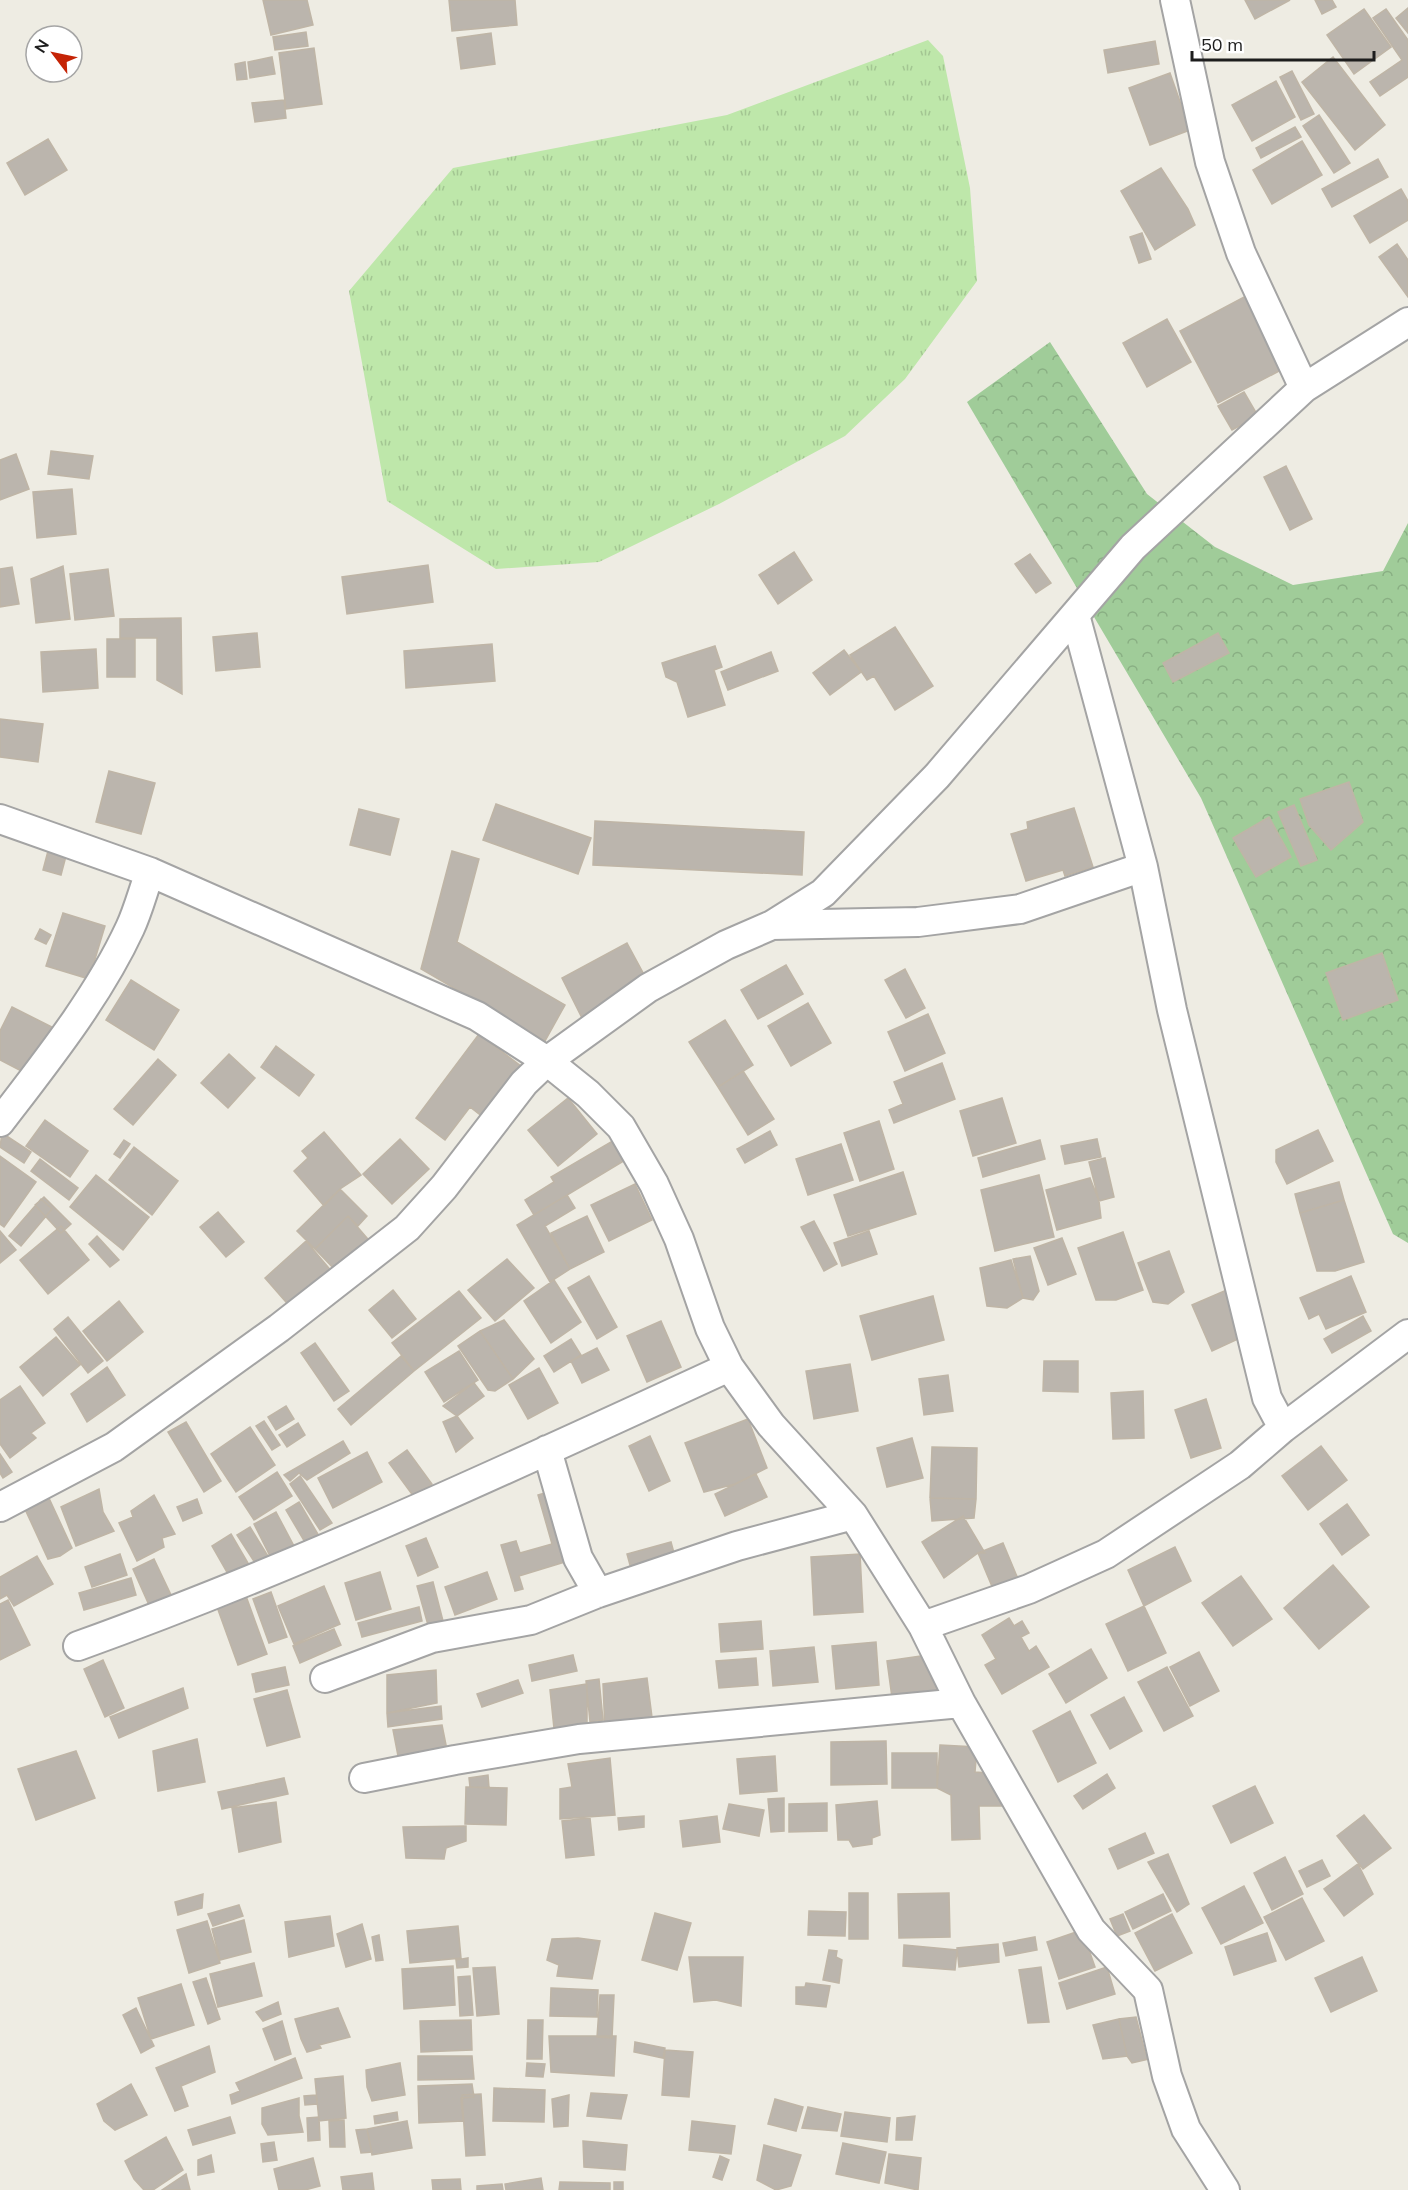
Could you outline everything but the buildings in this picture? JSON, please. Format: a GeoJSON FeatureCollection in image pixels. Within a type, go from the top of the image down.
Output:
{"type":"FeatureCollection","features":[{"type":"Feature","properties":{"kind":"street"},"geometry":{"type":"LineString","coordinates":[[1175,0],[1210,162],[1241,253],[1304,388]]}},
{"type":"Feature","properties":{"kind":"street"},"geometry":{"type":"LineString","coordinates":[[0,1507],[114,1448],[279,1328],[407,1228],[457,1171],[524,1083],[547,1061],[648,988],[726,945],[772,925],[823,893],[929,784],[1133,547],[1304,388],[1408,322]]}},
{"type":"Feature","properties":{"kind":"street"},"geometry":{"type":"LineString","coordinates":[[1075,615],[1143,867],[1172,1010],[1267,1398],[1283,1428]]}},
{"type":"Feature","properties":{"kind":"street"},"geometry":{"type":"LineString","coordinates":[[0,819],[150,872],[477,1016],[547,1061],[588,1094],[621,1127],[654,1184],[679,1239],[711,1328],[729,1367],[771,1425],[854,1515],[923,1626],[961,1703],[1091,1930],[1148,1990],[1167,2076],[1186,2129],[1225,2190]]}},
{"type":"Feature","properties":{"kind":"street"},"geometry":{"type":"LineString","coordinates":[[772,925],[918,922],[1020,909],[1143,867]]}},
{"type":"Feature","properties":{"kind":"street"},"geometry":{"type":"LineString","coordinates":[[0,1122],[34,1078],[95,990],[130,928],[150,872]]}},
{"type":"Feature","properties":{"kind":"street"},"geometry":{"type":"LineString","coordinates":[[923,1626],[1029,1589],[1106,1554],[1239,1465],[1283,1428],[1408,1334]]}},
{"type":"Feature","properties":{"kind":"street"},"geometry":{"type":"LineString","coordinates":[[78,1646],[182,1608],[427,1505],[729,1367]]}},
{"type":"Feature","properties":{"kind":"street"},"geometry":{"type":"LineString","coordinates":[[1239,1465],[1267,1398]]}},
{"type":"Feature","properties":{"kind":"street"},"geometry":{"type":"LineString","coordinates":[[548,1450],[578,1558],[598,1593]]}},
{"type":"Feature","properties":{"kind":"street"},"geometry":{"type":"LineString","coordinates":[[325,1678],[432,1638],[531,1620],[598,1593],[737,1545],[854,1515]]}},
{"type":"Feature","properties":{"kind":"street"},"geometry":{"type":"LineString","coordinates":[[364,1778],[579,1739],[961,1703]]}},
{"type":"Feature","properties":{"kind":"green space"},"geometry":{"type":"Polygon","coordinates":[[[928,40],[943,56],[970,188],[977,281],[905,379],[845,436],[719,504],[599,562],[496,569],[387,501],[349,291],[453,168],[727,115],[928,40]]]}},
{"type":"Feature","properties":{"kind":"green space"},"geometry":{"type":"Polygon","coordinates":[[[1050,342],[1147,494],[1215,547],[1293,585],[1383,571],[1408,523],[1408,1243],[1393,1234],[1201,798],[967,402],[1050,342]]]}}]}
